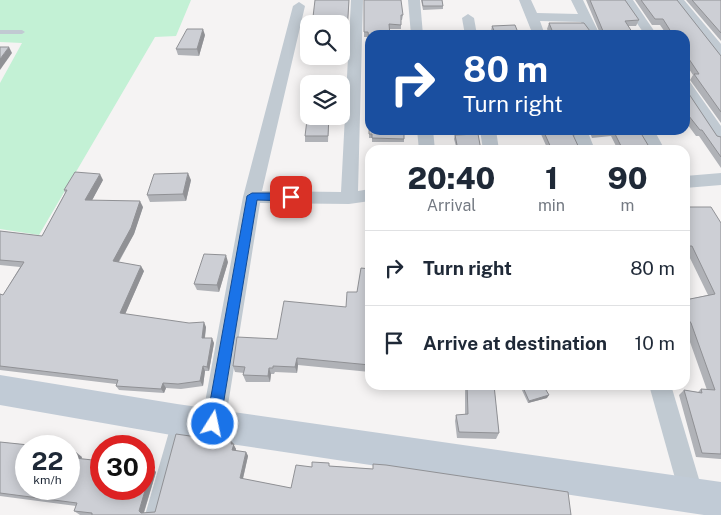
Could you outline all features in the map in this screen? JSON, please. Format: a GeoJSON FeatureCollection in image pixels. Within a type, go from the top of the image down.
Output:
{"type":"FeatureCollection","features":[{"type":"Feature","properties":{"kind":"street"},"geometry":{"type":"LineString","coordinates":[[349,198],[357,0]]}},
{"type":"Feature","properties":{"kind":"street"},"geometry":{"type":"LineString","coordinates":[[414,0],[417,30]]}},
{"type":"Feature","properties":{"kind":"street"},"geometry":{"type":"LineString","coordinates":[[525,0],[537,30]]}},
{"type":"Feature","properties":{"kind":"street"},"geometry":{"type":"LineString","coordinates":[[577,0],[591,30]]}},
{"type":"Feature","properties":{"kind":"street"},"geometry":{"type":"LineString","coordinates":[[627,0],[648,30]]}},
{"type":"Feature","properties":{"kind":"street"},"geometry":{"type":"LineString","coordinates":[[678,0],[721,53]]}},
{"type":"Feature","properties":{"kind":"street"},"geometry":{"type":"LineString","coordinates":[[213,424],[252,196],[299,6]]}},
{"type":"Feature","properties":{"kind":"street"},"geometry":{"type":"LineString","coordinates":[[531,17],[585,18]]}},
{"type":"Feature","properties":{"kind":"street"},"geometry":{"type":"LineString","coordinates":[[468,18],[471,30]]}},
{"type":"Feature","properties":{"kind":"street"},"geometry":{"type":"LineString","coordinates":[[690,91],[721,137]]}},
{"type":"Feature","properties":{"kind":"street"},"geometry":{"type":"LineString","coordinates":[[690,182],[721,179]]}},
{"type":"Feature","properties":{"kind":"street"},"geometry":{"type":"LineString","coordinates":[[252,196],[349,198],[365,196]]}},
{"type":"Feature","properties":{"kind":"street"},"geometry":{"type":"LineString","coordinates":[[0,390],[177,420],[707,498]]}},
{"type":"Feature","properties":{"kind":"street"},"geometry":{"type":"LineString","coordinates":[[662,390],[707,498]]}},
{"type":"Feature","properties":{"kind":"lane"},"geometry":{"type":"LineString","coordinates":[[0,32],[22,32]]}},
{"type":"Feature","properties":{"kind":"lane"},"geometry":{"type":"LineString","coordinates":[[151,515],[177,420]]}},
{"type":"Feature","properties":{"kind":"green space"},"geometry":{"type":"Polygon","coordinates":[[[0,0],[191,0],[176,36],[155,37],[39,235],[0,229],[0,83],[22,43],[0,42],[0,0]]]}},
{"type":"Feature","properties":{"kind":"building"},"geometry":{"type":"Polygon","coordinates":[[[315,0],[349,0],[348,15],[313,15],[315,0]]]}},
{"type":"Feature","properties":{"kind":"building"},"geometry":{"type":"Polygon","coordinates":[[[364,0],[401,0],[403,15],[401,15],[401,25],[389,24],[390,30],[365,30],[364,32],[364,0]]]}},
{"type":"Feature","properties":{"kind":"building"},"geometry":{"type":"Polygon","coordinates":[[[422,0],[442,0],[443,6],[423,6],[422,0]]]}},
{"type":"Feature","properties":{"kind":"building"},"geometry":{"type":"Polygon","coordinates":[[[590,0],[625,0],[639,20],[625,21],[631,30],[603,30],[590,0]]]}},
{"type":"Feature","properties":{"kind":"building"},"geometry":{"type":"Polygon","coordinates":[[[641,0],[677,0],[721,56],[721,112],[694,74],[699,74],[690,60],[690,30],[670,30],[663,19],[655,19],[641,0]]]}},
{"type":"Feature","properties":{"kind":"building"},"geometry":{"type":"Polygon","coordinates":[[[692,0],[721,0],[721,33],[692,0]]]}},
{"type":"Feature","properties":{"kind":"building"},"geometry":{"type":"Polygon","coordinates":[[[549,23],[584,23],[589,30],[552,30],[549,23]]]}},
{"type":"Feature","properties":{"kind":"building"},"geometry":{"type":"Polygon","coordinates":[[[515,25],[517,30],[494,30],[492,26],[515,25]]]}},
{"type":"Feature","properties":{"kind":"building"},"geometry":{"type":"Polygon","coordinates":[[[187,29],[203,29],[197,49],[176,49],[187,29]]]}},
{"type":"Feature","properties":{"kind":"building"},"geometry":{"type":"Polygon","coordinates":[[[0,47],[9,47],[0,59],[0,47]]]}},
{"type":"Feature","properties":{"kind":"building"},"geometry":{"type":"Polygon","coordinates":[[[690,96],[717,136],[721,137],[721,157],[702,130],[690,117],[690,96]]]}},
{"type":"Feature","properties":{"kind":"building"},"geometry":{"type":"Polygon","coordinates":[[[306,125],[329,125],[328,136],[305,136],[306,125]]]}},
{"type":"Feature","properties":{"kind":"building"},"geometry":{"type":"Polygon","coordinates":[[[372,135],[404,135],[404,139],[372,138],[372,135]]]}},
{"type":"Feature","properties":{"kind":"building"},"geometry":{"type":"Polygon","coordinates":[[[455,135],[478,135],[480,145],[457,145],[455,135]]]}},
{"type":"Feature","properties":{"kind":"building"},"geometry":{"type":"Polygon","coordinates":[[[545,135],[573,135],[578,145],[550,145],[545,135]]]}},
{"type":"Feature","properties":{"kind":"building"},"geometry":{"type":"Polygon","coordinates":[[[616,135],[642,135],[648,145],[620,145],[616,135]]]}},
{"type":"Feature","properties":{"kind":"building"},"geometry":{"type":"Polygon","coordinates":[[[75,172],[100,174],[85,200],[140,201],[131,228],[113,261],[141,266],[120,313],[189,323],[204,322],[202,338],[212,338],[207,367],[203,366],[200,381],[178,384],[163,383],[161,389],[116,386],[118,380],[0,366],[0,294],[3,295],[24,262],[0,260],[0,231],[42,236],[67,190],[64,190],[75,172]]]}},
{"type":"Feature","properties":{"kind":"building"},"geometry":{"type":"Polygon","coordinates":[[[188,173],[183,194],[147,195],[154,174],[188,173]]]}},
{"type":"Feature","properties":{"kind":"building"},"geometry":{"type":"Polygon","coordinates":[[[690,207],[711,207],[721,223],[721,454],[702,453],[684,390],[702,393],[701,389],[715,390],[690,322],[690,299],[715,294],[692,246],[690,246],[690,207]]]}},
{"type":"Feature","properties":{"kind":"building"},"geometry":{"type":"Polygon","coordinates":[[[204,254],[226,255],[217,285],[194,284],[204,254]]]}},
{"type":"Feature","properties":{"kind":"building"},"geometry":{"type":"Polygon","coordinates":[[[361,268],[365,268],[365,365],[297,358],[295,367],[273,366],[273,368],[269,368],[268,376],[243,375],[245,367],[233,366],[237,337],[277,339],[284,301],[346,307],[347,292],[357,292],[361,268]]]}},
{"type":"Feature","properties":{"kind":"building"},"geometry":{"type":"Polygon","coordinates":[[[467,390],[495,390],[499,433],[459,432],[456,415],[468,414],[467,390]]]}},
{"type":"Feature","properties":{"kind":"building"},"geometry":{"type":"Polygon","coordinates":[[[524,390],[546,390],[549,395],[529,401],[524,390]]]}},
{"type":"Feature","properties":{"kind":"building"},"geometry":{"type":"Polygon","coordinates":[[[176,434],[232,442],[231,444],[234,444],[232,450],[246,452],[240,478],[291,488],[296,465],[312,467],[312,462],[329,463],[329,466],[373,469],[373,464],[386,465],[568,492],[571,515],[92,515],[92,513],[74,511],[77,503],[54,500],[80,500],[80,459],[90,460],[90,500],[142,500],[139,511],[141,513],[155,512],[176,434]]]}},
{"type":"Feature","properties":{"kind":"building"},"geometry":{"type":"Polygon","coordinates":[[[0,442],[15,444],[15,495],[0,493],[0,442]]]}},
{"type":"Feature","properties":{"kind":"route"},"geometry":{"type":"LineString","coordinates":[[213,424],[252,196],[291,197]]}}]}
